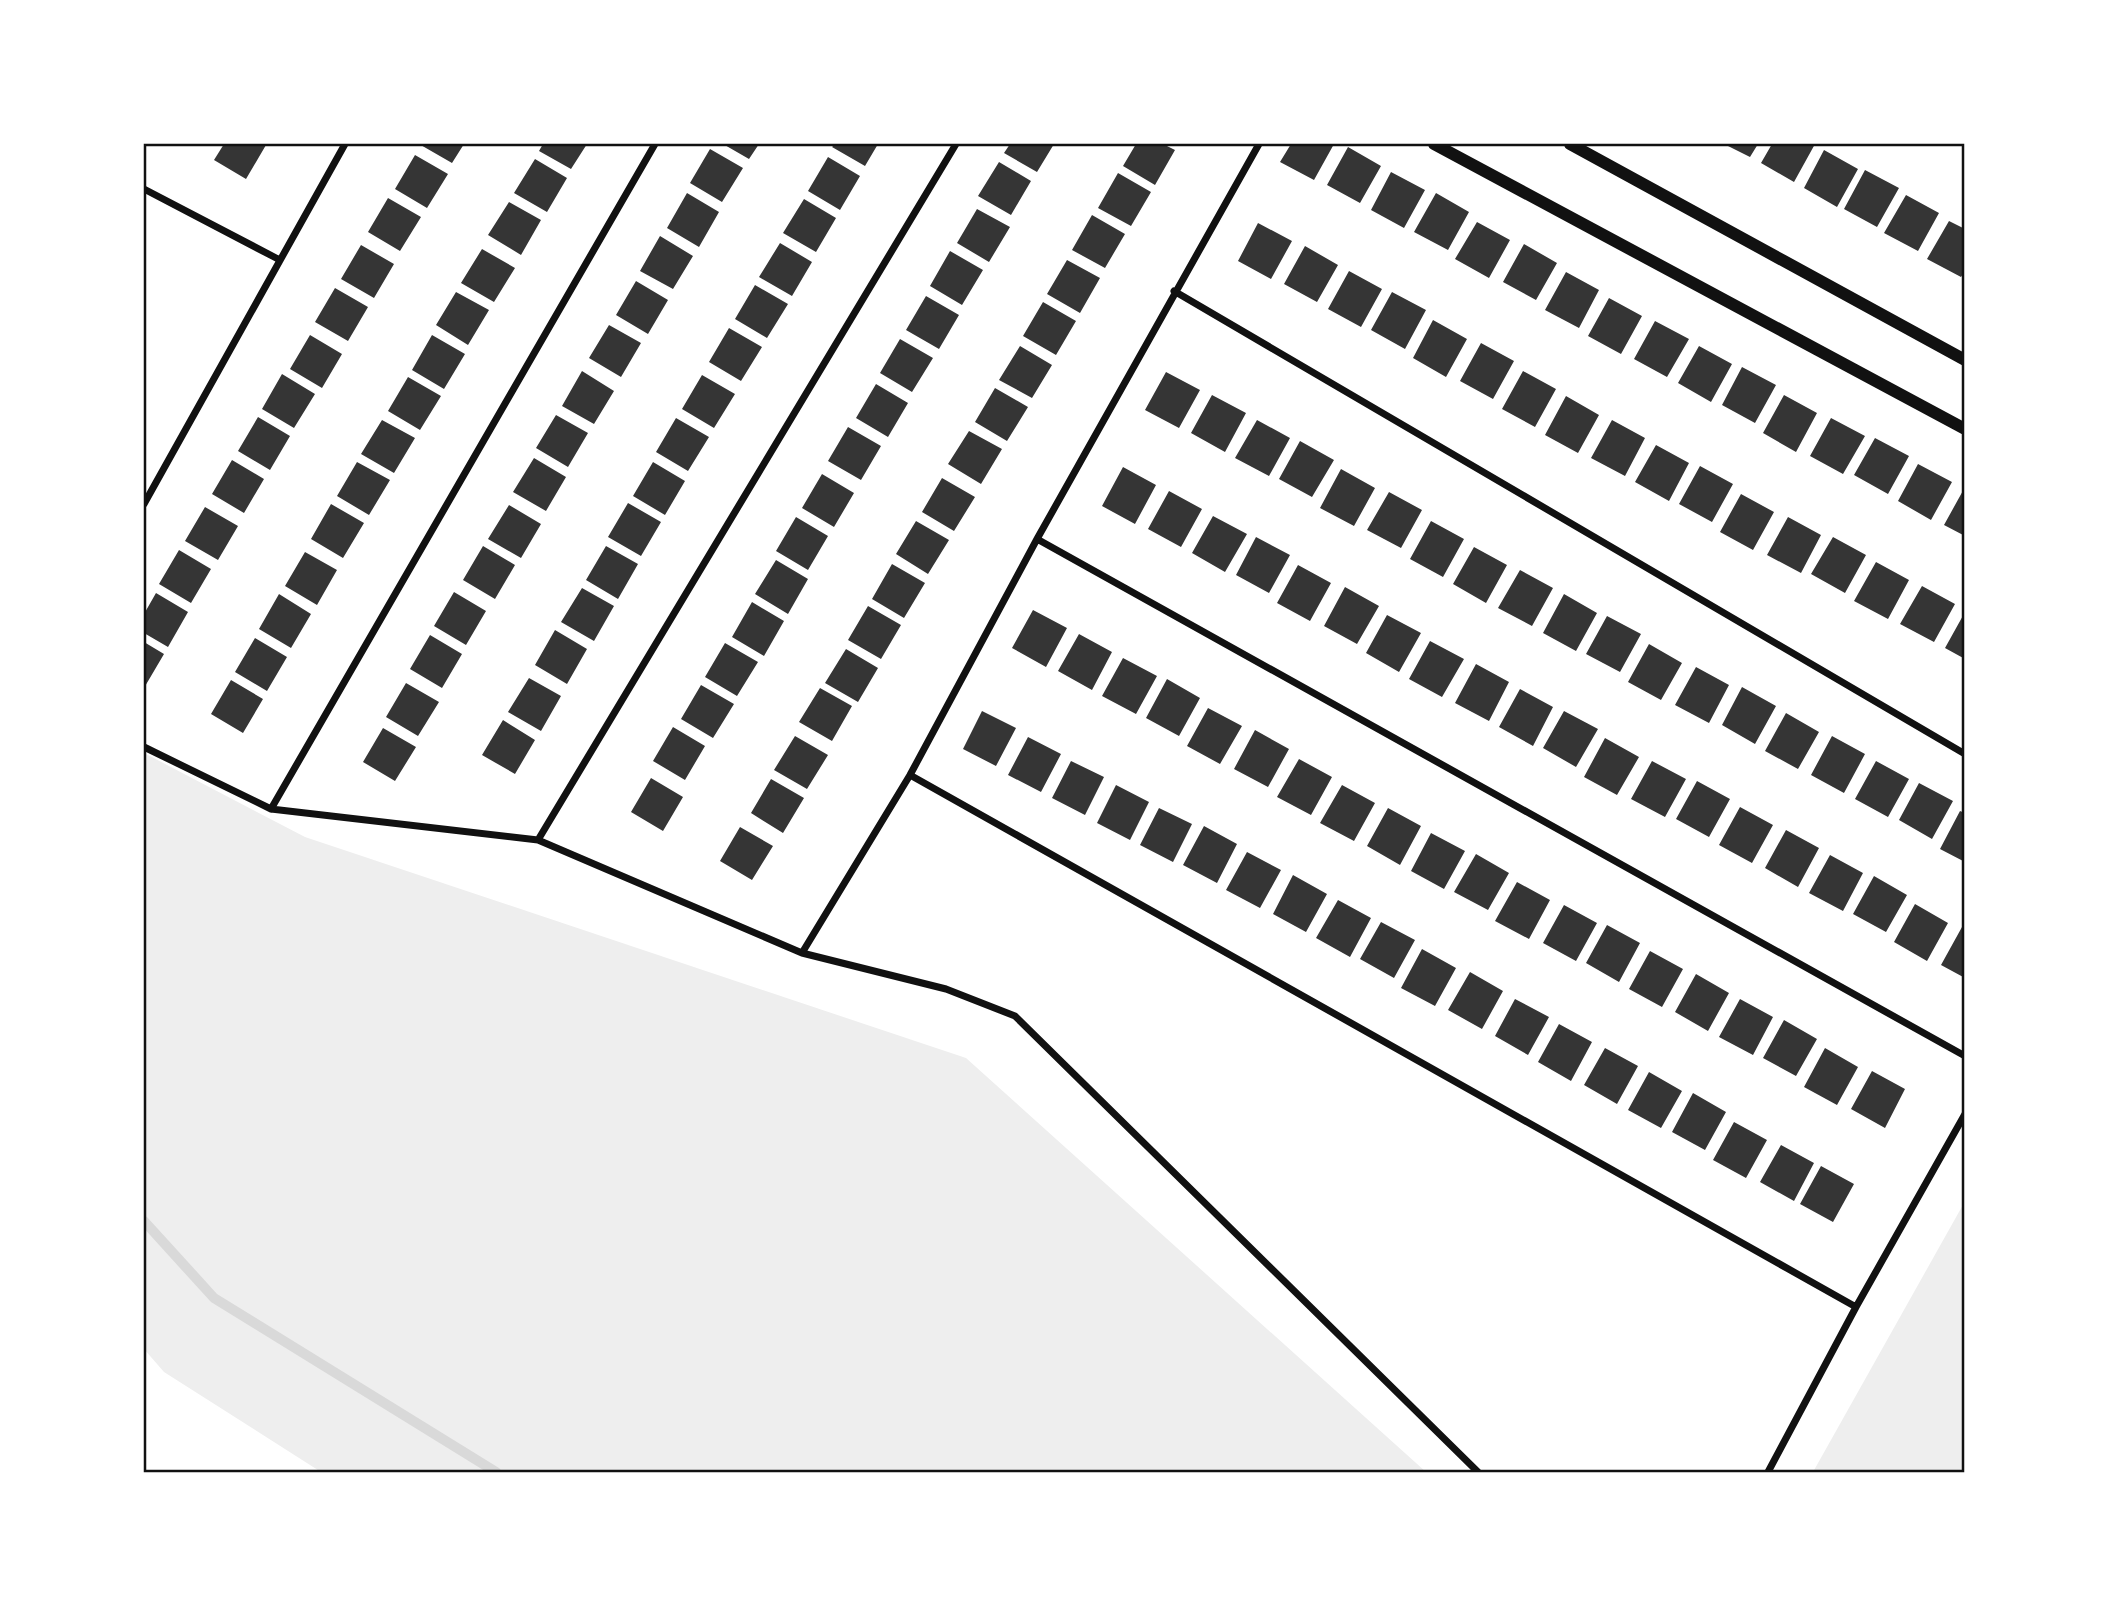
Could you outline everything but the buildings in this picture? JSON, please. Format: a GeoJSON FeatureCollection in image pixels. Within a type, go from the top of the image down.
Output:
{"type":"FeatureCollection","features":[{"type":"Feature","properties":{"kind":"street"},"geometry":{"type":"LineString","coordinates":[[144,504],[278,259],[345,144]]}},
{"type":"Feature","properties":{"kind":"street"},"geometry":{"type":"LineString","coordinates":[[271,809],[655,144]]}},
{"type":"Feature","properties":{"kind":"street"},"geometry":{"type":"LineString","coordinates":[[538,839],[956,144]]}},
{"type":"Feature","properties":{"kind":"street"},"geometry":{"type":"LineString","coordinates":[[802,953],[910,775],[1174,291],[1259,144]]}},
{"type":"Feature","properties":{"kind":"street"},"geometry":{"type":"LineString","coordinates":[[1434,144],[1965,429]]}},
{"type":"Feature","properties":{"kind":"street"},"geometry":{"type":"LineString","coordinates":[[1570,144],[1965,360]]}},
{"type":"Feature","properties":{"kind":"street"},"geometry":{"type":"LineString","coordinates":[[144,189],[278,259]]}},
{"type":"Feature","properties":{"kind":"street"},"geometry":{"type":"LineString","coordinates":[[1174,291],[1965,754]]}},
{"type":"Feature","properties":{"kind":"street"},"geometry":{"type":"LineString","coordinates":[[1037,539],[1965,1056]]}},
{"type":"Feature","properties":{"kind":"street"},"geometry":{"type":"LineString","coordinates":[[144,747],[271,809],[538,839],[802,953],[946,989],[1015,1016],[1478,1472]]}},
{"type":"Feature","properties":{"kind":"street"},"geometry":{"type":"LineString","coordinates":[[910,775],[1856,1307]]}},
{"type":"Feature","properties":{"kind":"street"},"geometry":{"type":"LineString","coordinates":[[1768,1472],[1856,1307],[1965,1114]]}},
{"type":"Feature","properties":{"kind":"shaded area"},"geometry":{"type":"Polygon","coordinates":[[[144,753],[305,837],[966,1058],[1426,1472],[321,1472],[164,1372],[144,1349],[144,753]]]}},
{"type":"Feature","properties":{"kind":"shaded area"},"geometry":{"type":"Polygon","coordinates":[[[1964,1203],[1964,1472],[1813,1472],[1964,1203]]]}},
{"type":"Feature","properties":{"kind":"waterway"},"geometry":{"type":"LineString","coordinates":[[144,1221],[214,1298],[496,1472]]}}]}
